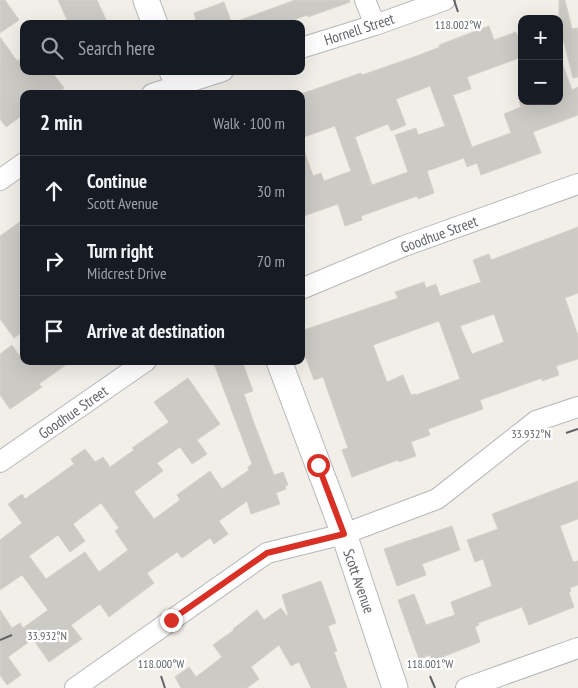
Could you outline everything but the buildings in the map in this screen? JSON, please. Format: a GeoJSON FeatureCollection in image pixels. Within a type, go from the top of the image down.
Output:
{"type":"FeatureCollection","features":[{"type":"Feature","properties":{"kind":"street"},"geometry":{"type":"LineString","coordinates":[[146,0],[154,20]]}},
{"type":"Feature","properties":{"kind":"street"},"geometry":{"type":"LineString","coordinates":[[366,0],[374,25]]}},
{"type":"Feature","properties":{"kind":"street","name":"Hornell Street"},"geometry":{"type":"LineString","coordinates":[[305,47],[445,0]]}},
{"type":"Feature","properties":{"kind":"street"},"geometry":{"type":"LineString","coordinates":[[161,90],[177,83],[208,75]]}},
{"type":"Feature","properties":{"kind":"street"},"geometry":{"type":"LineString","coordinates":[[0,180],[20,166]]}},
{"type":"Feature","properties":{"kind":"street","name":"Goodhue Street"},"geometry":{"type":"LineString","coordinates":[[305,287],[404,246],[578,184]]}},
{"type":"Feature","properties":{"kind":"street","name":"Goodhue Street"},"geometry":{"type":"LineString","coordinates":[[0,462],[140,365]]}},
{"type":"Feature","properties":{"kind":"street","name":"Scott Avenue"},"geometry":{"type":"LineString","coordinates":[[281,365],[344,534],[396,688]]}},
{"type":"Feature","properties":{"kind":"street"},"geometry":{"type":"LineString","coordinates":[[75,688],[267,553],[344,534],[437,499],[536,422],[578,407]]}},
{"type":"Feature","properties":{"kind":"street"},"geometry":{"type":"LineString","coordinates":[[466,688],[578,648]]}},
{"type":"Feature","properties":{"kind":"route"},"geometry":{"type":"LineString","coordinates":[[171,620],[267,553],[344,534],[318,465]]}}]}
